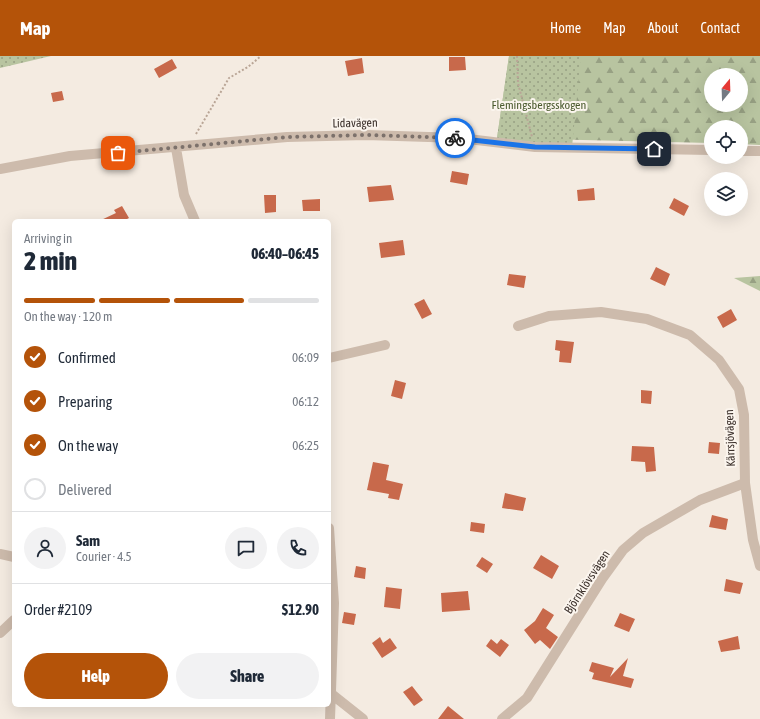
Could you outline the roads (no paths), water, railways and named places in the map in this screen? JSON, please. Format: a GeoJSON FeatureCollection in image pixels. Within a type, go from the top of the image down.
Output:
{"type":"FeatureCollection","features":[{"type":"Feature","properties":{"kind":"street","name":"Lidavägen"},"geometry":{"type":"LineString","coordinates":[[0,169],[70,156],[176,148],[287,137],[366,135],[460,138],[535,147],[704,150]]}},
{"type":"Feature","properties":{"kind":"street"},"geometry":{"type":"LineString","coordinates":[[176,148],[184,195],[194,219]]}},
{"type":"Feature","properties":{"kind":"street"},"geometry":{"type":"LineString","coordinates":[[748,151],[760,152]]}},
{"type":"Feature","properties":{"kind":"street","name":"Kärrsjövägen"},"geometry":{"type":"LineString","coordinates":[[518,326],[549,316],[601,312],[647,319],[690,335],[719,360],[739,389],[744,415],[745,483],[753,540],[760,566]]}},
{"type":"Feature","properties":{"kind":"street"},"geometry":{"type":"LineString","coordinates":[[331,358],[385,345]]}},
{"type":"Feature","properties":{"kind":"street","name":"Björnklövsvägen"},"geometry":{"type":"LineString","coordinates":[[502,719],[528,698],[602,579],[623,550],[642,533],[700,500],[745,483]]}},
{"type":"Feature","properties":{"kind":"street"},"geometry":{"type":"LineString","coordinates":[[0,554],[12,557]]}},
{"type":"Feature","properties":{"kind":"street"},"geometry":{"type":"LineString","coordinates":[[331,558],[334,603],[331,693],[363,719]]}},
{"type":"Feature","properties":{"kind":"street"},"geometry":{"type":"LineString","coordinates":[[0,633],[12,622]]}},
{"type":"Feature","properties":{"kind":"street"},"geometry":{"type":"LineString","coordinates":[[330,707],[330,719]]}},
{"type":"Feature","properties":{"kind":"park label","name":"Flemingsbergsskogen"},"geometry":{"type":"Point","coordinates":[539,105]}}]}
